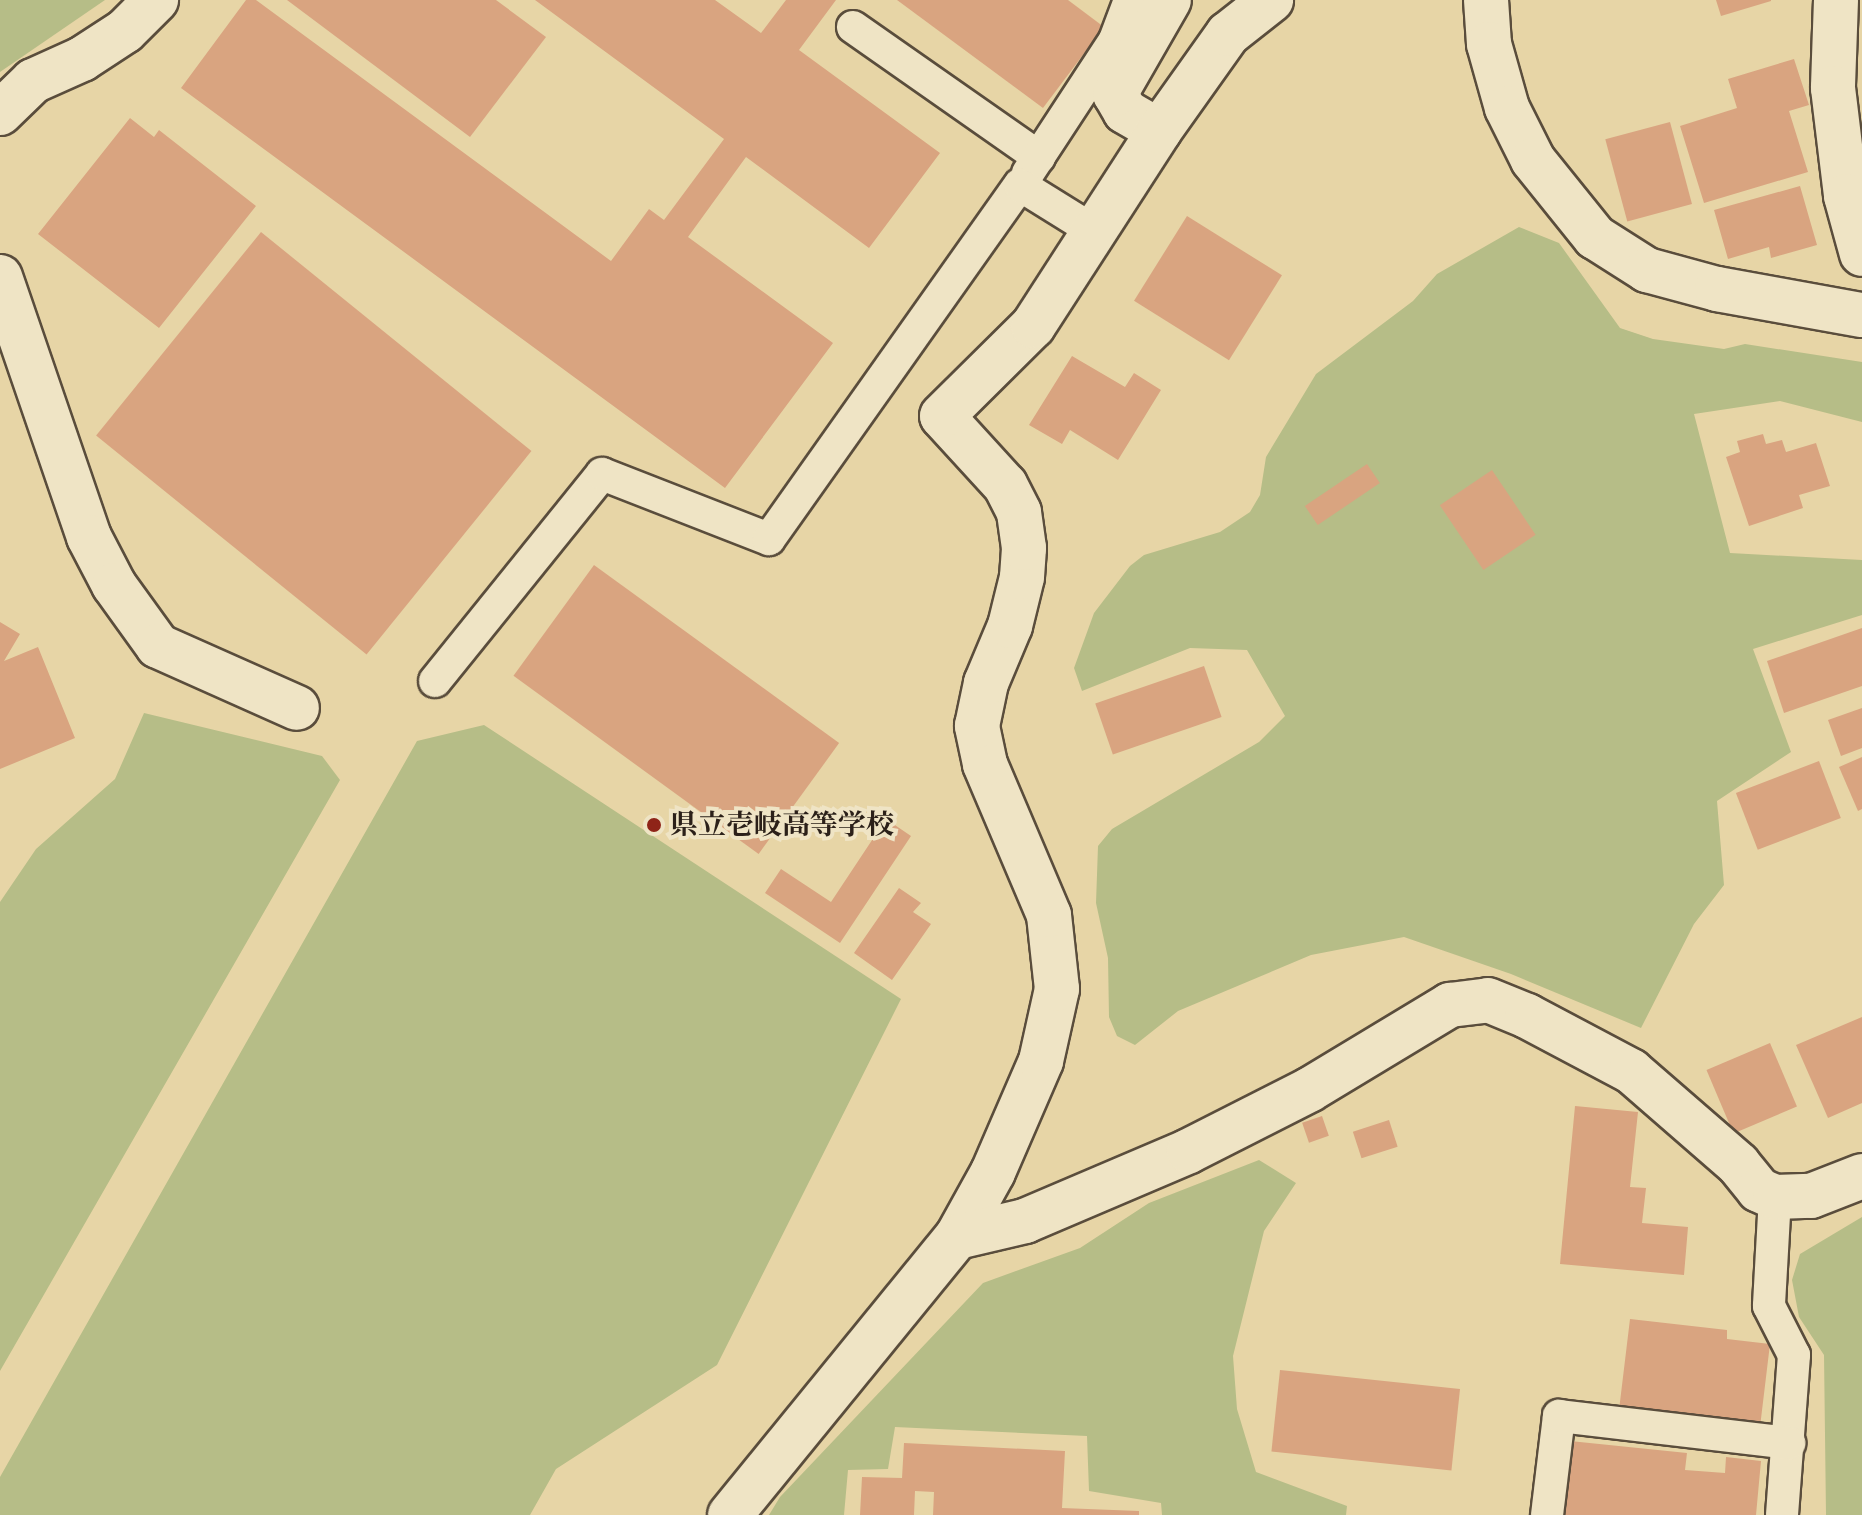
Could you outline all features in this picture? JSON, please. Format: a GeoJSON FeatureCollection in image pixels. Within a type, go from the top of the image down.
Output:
{"type":"FeatureCollection","features":[{"type":"Feature","properties":{"kind":"street"},"geometry":{"type":"LineString","coordinates":[[0,113],[33,81],[82,59],[125,31],[156,0]]}},
{"type":"Feature","properties":{"kind":"street"},"geometry":{"type":"LineString","coordinates":[[1159,131],[1125,111],[1115,94],[1169,0]]}},
{"type":"Feature","properties":{"kind":"street"},"geometry":{"type":"LineString","coordinates":[[730,1515],[957,1237],[993,1172],[1041,1061],[1057,989],[1049,915],[985,764],[977,726],[986,683],[1010,626],[1022,577],[1024,548],[1019,512],[1005,485],[942,416],[1033,326],[1159,131],[1228,34],[1271,0]]}},
{"type":"Feature","properties":{"kind":"street"},"geometry":{"type":"LineString","coordinates":[[1486,0],[1489,44],[1507,108],[1533,160],[1595,237],[1647,270],[1717,289],[1862,315]]}},
{"type":"Feature","properties":{"kind":"street"},"geometry":{"type":"LineString","coordinates":[[1836,0],[1833,88],[1846,196],[1862,254]]}},
{"type":"Feature","properties":{"kind":"street"},"geometry":{"type":"LineString","coordinates":[[0,277],[89,537],[114,585],[158,646],[297,708]]}},
{"type":"Feature","properties":{"kind":"street"},"geometry":{"type":"LineString","coordinates":[[957,1237],[1025,1221],[1189,1151],[1309,1090],[1450,1005],[1488,1000],[1527,1016],[1631,1071],[1738,1164],[1759,1190],[1775,1197],[1811,1196],[1862,1176]]}},
{"type":"Feature","properties":{"kind":"lane"},"geometry":{"type":"LineString","coordinates":[[435,681],[602,474],[769,539],[1039,157],[1115,40],[1130,0]]}},
{"type":"Feature","properties":{"kind":"lane"},"geometry":{"type":"LineString","coordinates":[[853,27],[1039,157]]}},
{"type":"Feature","properties":{"kind":"lane"},"geometry":{"type":"LineString","coordinates":[[1020,185],[1094,231]]}},
{"type":"Feature","properties":{"kind":"lane"},"geometry":{"type":"LineString","coordinates":[[1775,1197],[1769,1306],[1794,1355],[1782,1515]]}},
{"type":"Feature","properties":{"kind":"lane"},"geometry":{"type":"LineString","coordinates":[[1547,1515],[1559,1416],[1789,1443]]}},
{"type":"Feature","properties":{"kind":"green space"},"geometry":{"type":"Polygon","coordinates":[[[0,0],[105,0],[0,72],[0,0]]]}},
{"type":"Feature","properties":{"kind":"green space"},"geometry":{"type":"Polygon","coordinates":[[[1519,227],[1559,243],[1620,328],[1653,339],[1724,349],[1745,344],[1862,362],[1862,422],[1780,401],[1694,414],[1730,553],[1862,560],[1862,615],[1753,649],[1791,752],[1717,801],[1724,885],[1694,924],[1641,1028],[1511,974],[1404,937],[1311,955],[1178,1011],[1135,1045],[1117,1036],[1109,1017],[1108,958],[1096,903],[1098,846],[1112,829],[1259,742],[1285,716],[1247,650],[1190,648],[1082,691],[1074,668],[1094,613],[1130,566],[1144,555],[1220,532],[1250,512],[1260,495],[1266,457],[1316,374],[1413,301],[1437,274],[1519,227]]]}},
{"type":"Feature","properties":{"kind":"green space"},"geometry":{"type":"Polygon","coordinates":[[[144,713],[322,756],[340,780],[0,1371],[0,902],[36,849],[115,779],[144,713]]]}},
{"type":"Feature","properties":{"kind":"green space"},"geometry":{"type":"Polygon","coordinates":[[[484,725],[901,999],[717,1365],[556,1469],[530,1515],[0,1515],[0,1477],[417,741],[484,725]]]}},
{"type":"Feature","properties":{"kind":"green space"},"geometry":{"type":"Polygon","coordinates":[[[1259,1160],[1296,1183],[1264,1231],[1233,1356],[1237,1409],[1256,1472],[1347,1506],[1346,1515],[1162,1515],[1161,1503],[1089,1491],[1087,1436],[895,1427],[888,1469],[848,1470],[844,1515],[769,1515],[780,1497],[983,1283],[1080,1248],[1149,1203],[1259,1160]]]}},
{"type":"Feature","properties":{"kind":"green space"},"geometry":{"type":"Polygon","coordinates":[[[1862,1217],[1862,1515],[1826,1515],[1824,1355],[1799,1317],[1792,1280],[1800,1254],[1862,1217]]]}},
{"type":"Feature","properties":{"kind":"building"},"geometry":{"type":"Polygon","coordinates":[[[246,0],[256,0],[611,261],[649,209],[664,220],[724,139],[535,0],[715,0],[761,33],[786,0],[836,0],[799,50],[940,153],[869,248],[746,157],[688,237],[833,343],[725,488],[181,88],[246,0]]]}},
{"type":"Feature","properties":{"kind":"building"},"geometry":{"type":"Polygon","coordinates":[[[287,0],[496,0],[546,37],[470,137],[287,0]]]}},
{"type":"Feature","properties":{"kind":"building"},"geometry":{"type":"Polygon","coordinates":[[[897,0],[1068,0],[1104,27],[1043,108],[897,0]]]}},
{"type":"Feature","properties":{"kind":"building"},"geometry":{"type":"Polygon","coordinates":[[[1716,0],[1771,0],[1771,1],[1721,16],[1716,0]]]}},
{"type":"Feature","properties":{"kind":"building"},"geometry":{"type":"Polygon","coordinates":[[[1794,59],[1809,105],[1789,111],[1808,172],[1704,203],[1680,126],[1737,108],[1728,79],[1794,59]]]}},
{"type":"Feature","properties":{"kind":"building"},"geometry":{"type":"Polygon","coordinates":[[[130,118],[154,137],[159,130],[256,206],[159,328],[38,234],[130,118]]]}},
{"type":"Feature","properties":{"kind":"building"},"geometry":{"type":"Polygon","coordinates":[[[1670,122],[1692,204],[1627,221],[1605,139],[1670,122]]]}},
{"type":"Feature","properties":{"kind":"building"},"geometry":{"type":"Polygon","coordinates":[[[1800,186],[1817,245],[1771,258],[1769,247],[1728,259],[1714,210],[1800,186]]]}},
{"type":"Feature","properties":{"kind":"building"},"geometry":{"type":"Polygon","coordinates":[[[1187,216],[1282,275],[1229,360],[1134,301],[1187,216]]]}},
{"type":"Feature","properties":{"kind":"building"},"geometry":{"type":"Polygon","coordinates":[[[261,232],[531,451],[367,655],[96,436],[261,232]]]}},
{"type":"Feature","properties":{"kind":"building"},"geometry":{"type":"Polygon","coordinates":[[[1072,356],[1125,387],[1134,373],[1161,390],[1118,460],[1070,430],[1062,444],[1029,425],[1072,356]]]}},
{"type":"Feature","properties":{"kind":"building"},"geometry":{"type":"Polygon","coordinates":[[[1763,434],[1766,444],[1782,440],[1786,452],[1816,443],[1830,486],[1799,495],[1803,508],[1749,526],[1726,457],[1740,452],[1737,441],[1763,434]]]}},
{"type":"Feature","properties":{"kind":"building"},"geometry":{"type":"Polygon","coordinates":[[[1367,464],[1380,483],[1318,525],[1305,506],[1367,464]]]}},
{"type":"Feature","properties":{"kind":"building"},"geometry":{"type":"Polygon","coordinates":[[[1492,470],[1536,535],[1483,570],[1440,505],[1492,470]]]}},
{"type":"Feature","properties":{"kind":"building"},"geometry":{"type":"Polygon","coordinates":[[[594,565],[839,743],[759,854],[513,676],[594,565]]]}},
{"type":"Feature","properties":{"kind":"building"},"geometry":{"type":"Polygon","coordinates":[[[0,622],[20,634],[4,661],[38,647],[75,738],[0,769],[0,622]]]}},
{"type":"Feature","properties":{"kind":"building"},"geometry":{"type":"Polygon","coordinates":[[[1862,628],[1862,686],[1784,713],[1767,661],[1862,628]]]}},
{"type":"Feature","properties":{"kind":"building"},"geometry":{"type":"Polygon","coordinates":[[[1204,666],[1222,717],[1113,754],[1095,703],[1204,666]]]}},
{"type":"Feature","properties":{"kind":"building"},"geometry":{"type":"Polygon","coordinates":[[[1862,708],[1862,748],[1841,756],[1828,720],[1862,708]]]}},
{"type":"Feature","properties":{"kind":"building"},"geometry":{"type":"Polygon","coordinates":[[[1862,757],[1862,809],[1858,811],[1839,767],[1862,757]]]}},
{"type":"Feature","properties":{"kind":"building"},"geometry":{"type":"Polygon","coordinates":[[[1819,761],[1841,818],[1758,850],[1736,793],[1819,761]]]}},
{"type":"Feature","properties":{"kind":"building"},"geometry":{"type":"Polygon","coordinates":[[[886,819],[911,836],[840,943],[765,893],[781,869],[831,902],[886,819]]]}},
{"type":"Feature","properties":{"kind":"building"},"geometry":{"type":"Polygon","coordinates":[[[899,888],[921,903],[913,912],[931,924],[892,980],[854,953],[899,888]]]}},
{"type":"Feature","properties":{"kind":"building"},"geometry":{"type":"Polygon","coordinates":[[[1862,1017],[1862,1103],[1828,1118],[1796,1045],[1862,1017]]]}},
{"type":"Feature","properties":{"kind":"building"},"geometry":{"type":"Polygon","coordinates":[[[1770,1043],[1797,1107],[1733,1133],[1706,1070],[1770,1043]]]}},
{"type":"Feature","properties":{"kind":"building"},"geometry":{"type":"Polygon","coordinates":[[[1575,1106],[1638,1112],[1630,1187],[1646,1188],[1642,1223],[1688,1227],[1684,1275],[1560,1264],[1575,1106]]]}},
{"type":"Feature","properties":{"kind":"building"},"geometry":{"type":"Polygon","coordinates":[[[1322,1116],[1329,1136],[1309,1143],[1302,1123],[1322,1116]]]}},
{"type":"Feature","properties":{"kind":"building"},"geometry":{"type":"Polygon","coordinates":[[[1389,1120],[1398,1147],[1362,1158],[1353,1132],[1389,1120]]]}},
{"type":"Feature","properties":{"kind":"building"},"geometry":{"type":"Polygon","coordinates":[[[1630,1319],[1727,1330],[1727,1339],[1770,1344],[1760,1427],[1619,1410],[1630,1319]]]}},
{"type":"Feature","properties":{"kind":"building"},"geometry":{"type":"Polygon","coordinates":[[[1280,1370],[1460,1389],[1451,1470],[1271,1452],[1280,1370]]]}},
{"type":"Feature","properties":{"kind":"building"},"geometry":{"type":"Polygon","coordinates":[[[1570,1441],[1687,1453],[1685,1470],[1725,1473],[1726,1457],[1761,1461],[1756,1515],[1562,1515],[1570,1441]]]}},
{"type":"Feature","properties":{"kind":"building"},"geometry":{"type":"Polygon","coordinates":[[[904,1443],[1065,1451],[1062,1508],[1139,1511],[1139,1515],[933,1515],[934,1492],[915,1491],[914,1515],[860,1515],[862,1477],[902,1478],[904,1443]]]}},
{"type":"Feature","properties":{"kind":"place","name":"県立壱岐高等学校"},"geometry":{"type":"Point","coordinates":[654,825]}}]}
